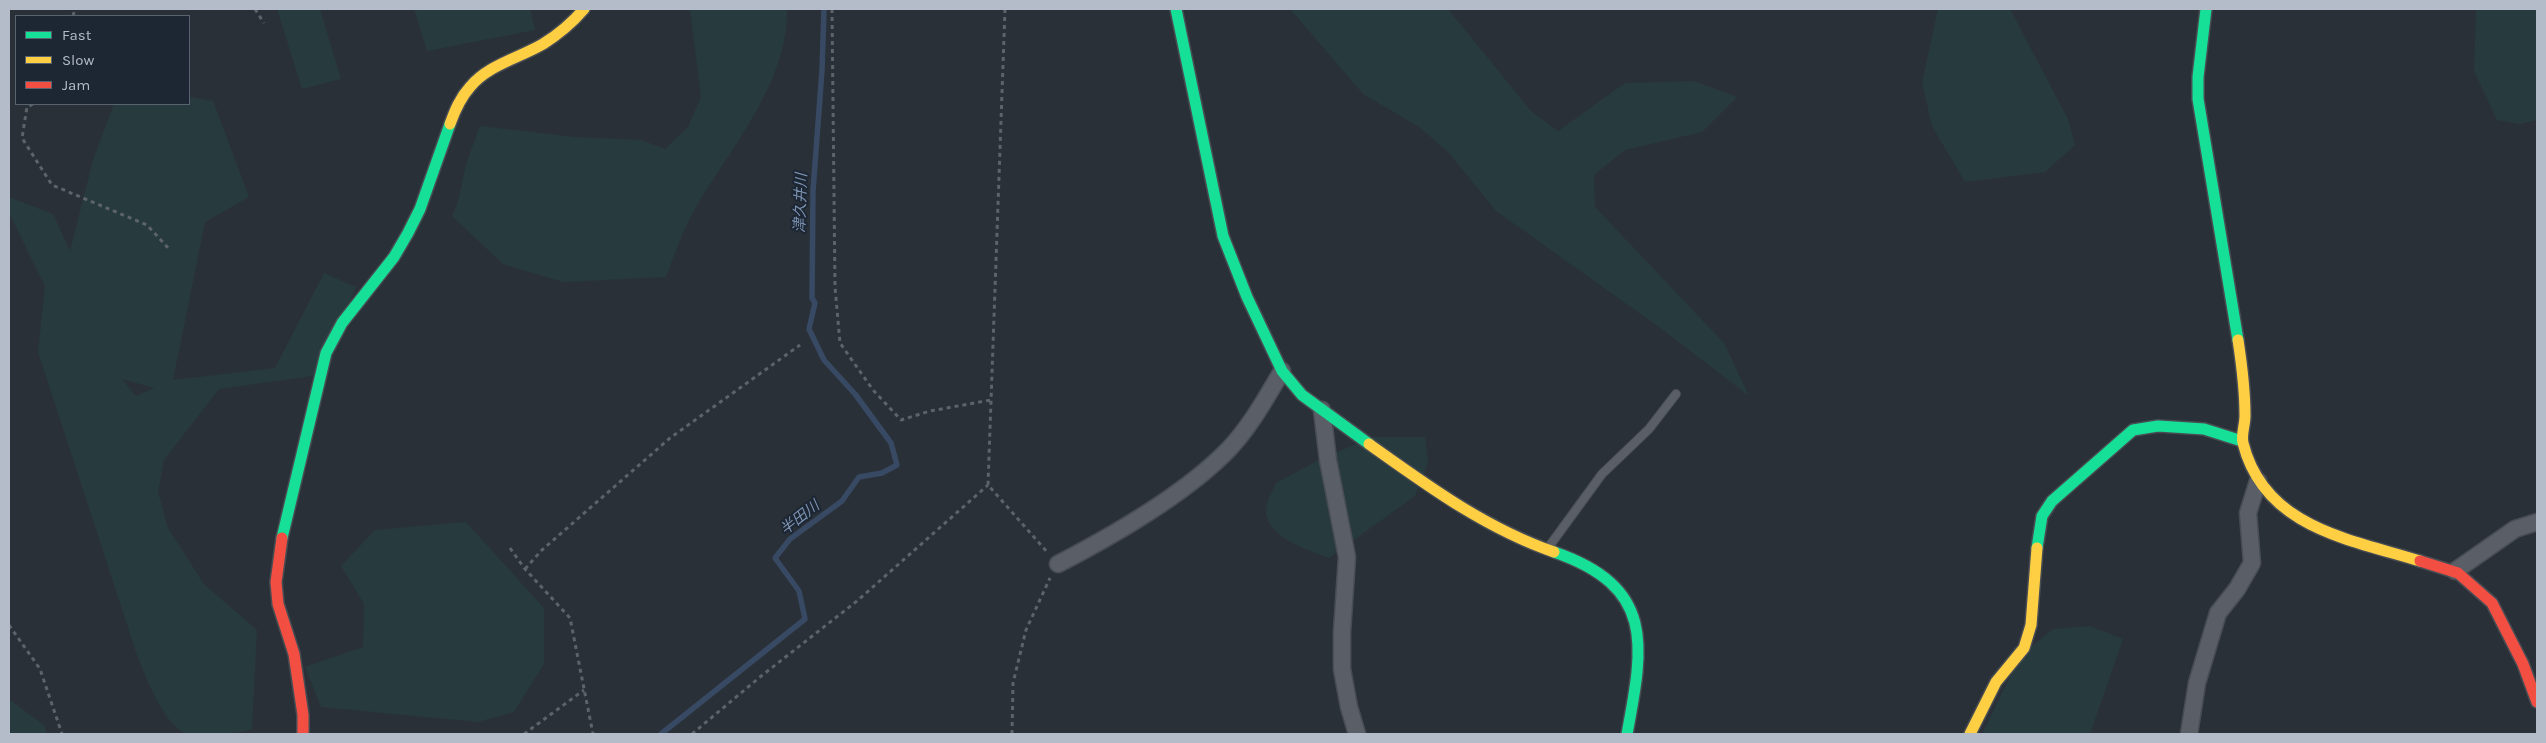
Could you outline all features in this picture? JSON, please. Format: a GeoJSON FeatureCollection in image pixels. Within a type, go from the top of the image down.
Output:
{"type":"FeatureCollection","features":[{"type":"Feature","properties":{"kind":"street"},"geometry":{"type":"LineString","coordinates":[[304,734],[304,715],[294,654],[278,604],[276,582],[278,554],[326,353],[342,323],[394,257],[408,233],[420,209],[458,102],[471,85],[495,67],[542,44],[571,24],[584,9]]}},
{"type":"Feature","properties":{"kind":"street"},"geometry":{"type":"LineString","coordinates":[[1176,9],[1186,70],[1223,236],[1247,297],[1282,372],[1302,395],[1322,410],[1480,520],[1547,550],[1591,566],[1612,582],[1627,603],[1638,641],[1638,680],[1627,734]]}},
{"type":"Feature","properties":{"kind":"street"},"geometry":{"type":"LineString","coordinates":[[2206,9],[2198,77],[2198,99],[2244,380],[2245,419],[2242,441],[2258,481],[2295,516],[2321,531],[2455,571],[2492,603],[2523,664],[2537,702]]}},
{"type":"Feature","properties":{"kind":"street"},"geometry":{"type":"LineString","coordinates":[[1058,564],[1099,543],[1198,477],[1228,449],[1254,417],[1282,372]]}},
{"type":"Feature","properties":{"kind":"street"},"geometry":{"type":"LineString","coordinates":[[1322,410],[1328,460],[1347,557],[1342,632],[1342,669],[1349,707],[1357,734]]}},
{"type":"Feature","properties":{"kind":"street"},"geometry":{"type":"LineString","coordinates":[[1970,734],[1996,682],[2024,648],[2031,625],[2032,589],[2038,536],[2042,516],[2052,502],[2133,430],[2158,426],[2204,429],[2242,441]]}},
{"type":"Feature","properties":{"kind":"street"},"geometry":{"type":"LineString","coordinates":[[2190,734],[2197,683],[2218,613],[2237,589],[2252,563],[2248,512],[2258,481]]}},
{"type":"Feature","properties":{"kind":"street"},"geometry":{"type":"LineString","coordinates":[[2455,571],[2515,529],[2537,522]]}},
{"type":"Feature","properties":{"kind":"lane"},"geometry":{"type":"LineString","coordinates":[[1547,550],[1602,474],[1649,429],[1676,394]]}},
{"type":"Feature","properties":{"kind":"path"},"geometry":{"type":"LineString","coordinates":[[255,9],[264,23]]}},
{"type":"Feature","properties":{"kind":"path"},"geometry":{"type":"LineString","coordinates":[[832,9],[835,287],[840,343],[873,390],[901,420],[930,411],[991,400]]}},
{"type":"Feature","properties":{"kind":"path"},"geometry":{"type":"LineString","coordinates":[[1005,9],[988,485],[1058,564],[1026,630],[1013,683],[1012,734]]}},
{"type":"Feature","properties":{"kind":"path"},"geometry":{"type":"LineString","coordinates":[[31,105],[27,107],[22,138],[52,185],[147,225],[170,250]]}},
{"type":"Feature","properties":{"kind":"path"},"geometry":{"type":"LineString","coordinates":[[525,569],[542,550],[670,438],[800,345]]}},
{"type":"Feature","properties":{"kind":"path"},"geometry":{"type":"LineString","coordinates":[[692,734],[760,677],[857,601],[988,485]]}},
{"type":"Feature","properties":{"kind":"path"},"geometry":{"type":"LineString","coordinates":[[510,548],[525,569],[570,618],[593,734]]}},
{"type":"Feature","properties":{"kind":"path"},"geometry":{"type":"LineString","coordinates":[[9,625],[40,669],[62,734]]}},
{"type":"Feature","properties":{"kind":"path"},"geometry":{"type":"LineString","coordinates":[[524,734],[584,690]]}},
{"type":"Feature","properties":{"kind":"green space"},"geometry":{"type":"Polygon","coordinates":[[[277,9],[320,9],[341,79],[302,89],[277,9]]]}},
{"type":"Feature","properties":{"kind":"green space"},"geometry":{"type":"Polygon","coordinates":[[[414,9],[530,9],[535,30],[427,51],[414,9]]]}},
{"type":"Feature","properties":{"kind":"green space"},"geometry":{"type":"Polygon","coordinates":[[[690,9],[787,9],[785,36],[778,63],[768,88],[741,137],[691,215],[666,277],[563,282],[503,264],[452,216],[457,205],[467,161],[480,126],[575,137],[641,140],[665,149],[688,127],[701,97],[690,9]]]}},
{"type":"Feature","properties":{"kind":"green space"},"geometry":{"type":"Polygon","coordinates":[[[1290,9],[1448,9],[1531,111],[1558,131],[1625,83],[1694,81],[1737,97],[1702,132],[1625,150],[1594,175],[1595,207],[1724,343],[1749,396],[1663,330],[1496,211],[1449,153],[1419,127],[1363,94],[1290,9]]]}},
{"type":"Feature","properties":{"kind":"green space"},"geometry":{"type":"Polygon","coordinates":[[[1938,9],[2010,9],[2068,119],[2075,145],[2045,172],[1965,182],[1932,126],[1922,83],[1938,9]]]}},
{"type":"Feature","properties":{"kind":"green space"},"geometry":{"type":"Polygon","coordinates":[[[2476,9],[2537,9],[2537,120],[2520,124],[2497,120],[2474,71],[2476,9]]]}},
{"type":"Feature","properties":{"kind":"green space"},"geometry":{"type":"Polygon","coordinates":[[[190,97],[213,101],[249,197],[205,222],[173,380],[275,368],[324,273],[356,287],[320,375],[219,389],[164,460],[158,492],[168,528],[204,584],[257,630],[252,729],[210,736],[187,734],[170,720],[155,697],[135,649],[38,352],[45,286],[9,213],[9,197],[53,214],[70,251],[93,160],[114,105],[190,105],[190,97]],[[122,379],[136,396],[154,388],[122,379]]]}},
{"type":"Feature","properties":{"kind":"green space"},"geometry":{"type":"Polygon","coordinates":[[[1372,437],[1425,437],[1428,463],[1415,496],[1329,558],[1289,541],[1272,527],[1267,518],[1266,508],[1276,483],[1319,460],[1372,437]]]}},
{"type":"Feature","properties":{"kind":"green space"},"geometry":{"type":"Polygon","coordinates":[[[466,522],[544,608],[544,664],[514,712],[478,722],[321,707],[305,667],[363,647],[364,604],[341,566],[375,530],[466,522]]]}},
{"type":"Feature","properties":{"kind":"green space"},"geometry":{"type":"Polygon","coordinates":[[[2090,626],[2123,639],[2090,734],[1982,734],[2020,656],[2053,629],[2090,626]]]}},
{"type":"Feature","properties":{"kind":"green space"},"geometry":{"type":"Polygon","coordinates":[[[9,699],[44,725],[47,734],[9,734],[9,699]]]}},
{"type":"Feature","properties":{"kind":"waterway","name":"半田川"},"geometry":{"type":"LineString","coordinates":[[661,734],[805,619],[799,591],[775,558],[790,539],[842,501],[859,477],[882,473],[897,465],[891,443],[855,394],[824,360],[809,329],[815,303],[812,298],[813,191],[822,70],[824,9]]}},
{"type":"Feature","properties":{"kind":"traffic: fast"},"geometry":{"type":"LineString","coordinates":[[1176,9],[1223,236],[1247,297],[1282,371],[1302,395],[1369,444]]}},
{"type":"Feature","properties":{"kind":"traffic: fast"},"geometry":{"type":"LineString","coordinates":[[2206,9],[2198,77],[2198,99],[2238,340]]}},
{"type":"Feature","properties":{"kind":"traffic: fast"},"geometry":{"type":"LineString","coordinates":[[282,538],[326,353],[342,323],[394,257],[408,233],[420,209],[450,124]]}},
{"type":"Feature","properties":{"kind":"traffic: fast"},"geometry":{"type":"LineString","coordinates":[[2037,548],[2042,516],[2052,501],[2133,430],[2158,426],[2204,429],[2242,441]]}},
{"type":"Feature","properties":{"kind":"traffic: fast"},"geometry":{"type":"LineString","coordinates":[[1554,552],[1587,566],[1610,583],[1626,601],[1635,622],[1638,646],[1637,673],[1627,734]]}},
{"type":"Feature","properties":{"kind":"traffic: slow"},"geometry":{"type":"LineString","coordinates":[[450,124],[466,91],[477,79],[495,67],[549,40],[570,24],[584,9]]}},
{"type":"Feature","properties":{"kind":"traffic: slow"},"geometry":{"type":"LineString","coordinates":[[2238,340],[2245,416],[2243,443],[2254,471],[2269,494],[2289,511],[2312,525],[2338,536],[2420,561]]}},
{"type":"Feature","properties":{"kind":"traffic: slow"},"geometry":{"type":"LineString","coordinates":[[1369,444],[1458,505],[1504,531],[1554,552]]}},
{"type":"Feature","properties":{"kind":"traffic: slow"},"geometry":{"type":"LineString","coordinates":[[1970,734],[1996,682],[2024,648],[2031,625],[2037,548]]}},
{"type":"Feature","properties":{"kind":"traffic: jam"},"geometry":{"type":"LineString","coordinates":[[282,538],[276,582],[278,604],[294,654],[303,715],[303,734]]}},
{"type":"Feature","properties":{"kind":"traffic: jam"},"geometry":{"type":"LineString","coordinates":[[2420,561],[2458,573],[2492,603],[2523,664],[2537,702]]}},
{"type":"Feature","properties":{"kind":"water label","name":"津久井川"},"geometry":{"type":"Point","coordinates":[801,203]}}]}
